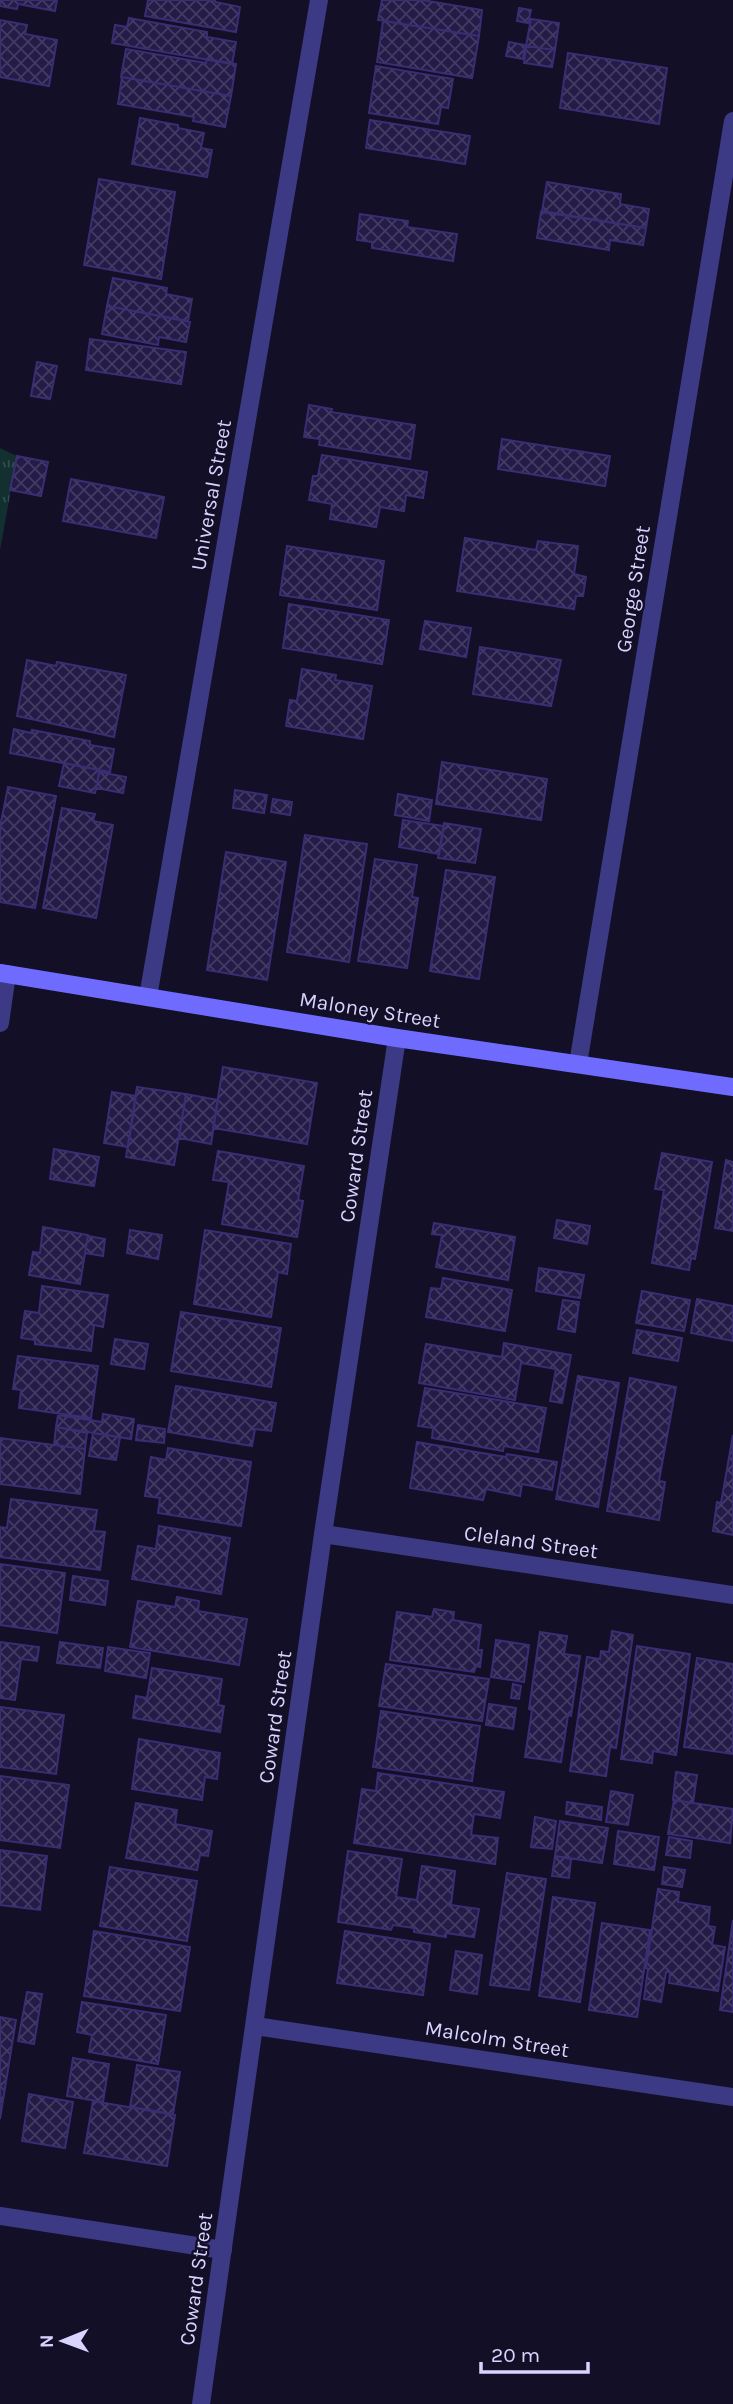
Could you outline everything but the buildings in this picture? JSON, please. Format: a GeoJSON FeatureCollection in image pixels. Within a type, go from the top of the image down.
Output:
{"type":"FeatureCollection","features":[{"type":"Feature","properties":{"kind":"main road","name":"Maloney Street"},"geometry":{"type":"LineString","coordinates":[[3,974],[397,1038],[733,1087]]}},
{"type":"Feature","properties":{"kind":"street","name":"Universal Street"},"geometry":{"type":"LineString","coordinates":[[148,997],[319,0]]}},
{"type":"Feature","properties":{"kind":"street","name":"George Street"},"geometry":{"type":"LineString","coordinates":[[578,1064],[733,121]]}},
{"type":"Feature","properties":{"kind":"street"},"geometry":{"type":"LineString","coordinates":[[0,1023],[3,974]]}},
{"type":"Feature","properties":{"kind":"street","name":"Coward Street"},"geometry":{"type":"LineString","coordinates":[[201,2404],[323,1534],[397,1038]]}},
{"type":"Feature","properties":{"kind":"street","name":"Cleland Street"},"geometry":{"type":"LineString","coordinates":[[323,1534],[733,1595]]}},
{"type":"Feature","properties":{"kind":"street","name":"Malcolm Street"},"geometry":{"type":"LineString","coordinates":[[255,2026],[733,2098]]}},
{"type":"Feature","properties":{"kind":"street"},"geometry":{"type":"LineString","coordinates":[[0,2216],[223,2250]]}},
{"type":"Feature","properties":{"kind":"green space"},"geometry":{"type":"Polygon","coordinates":[[[0,448],[17,456],[0,550],[0,448]]]}}]}
